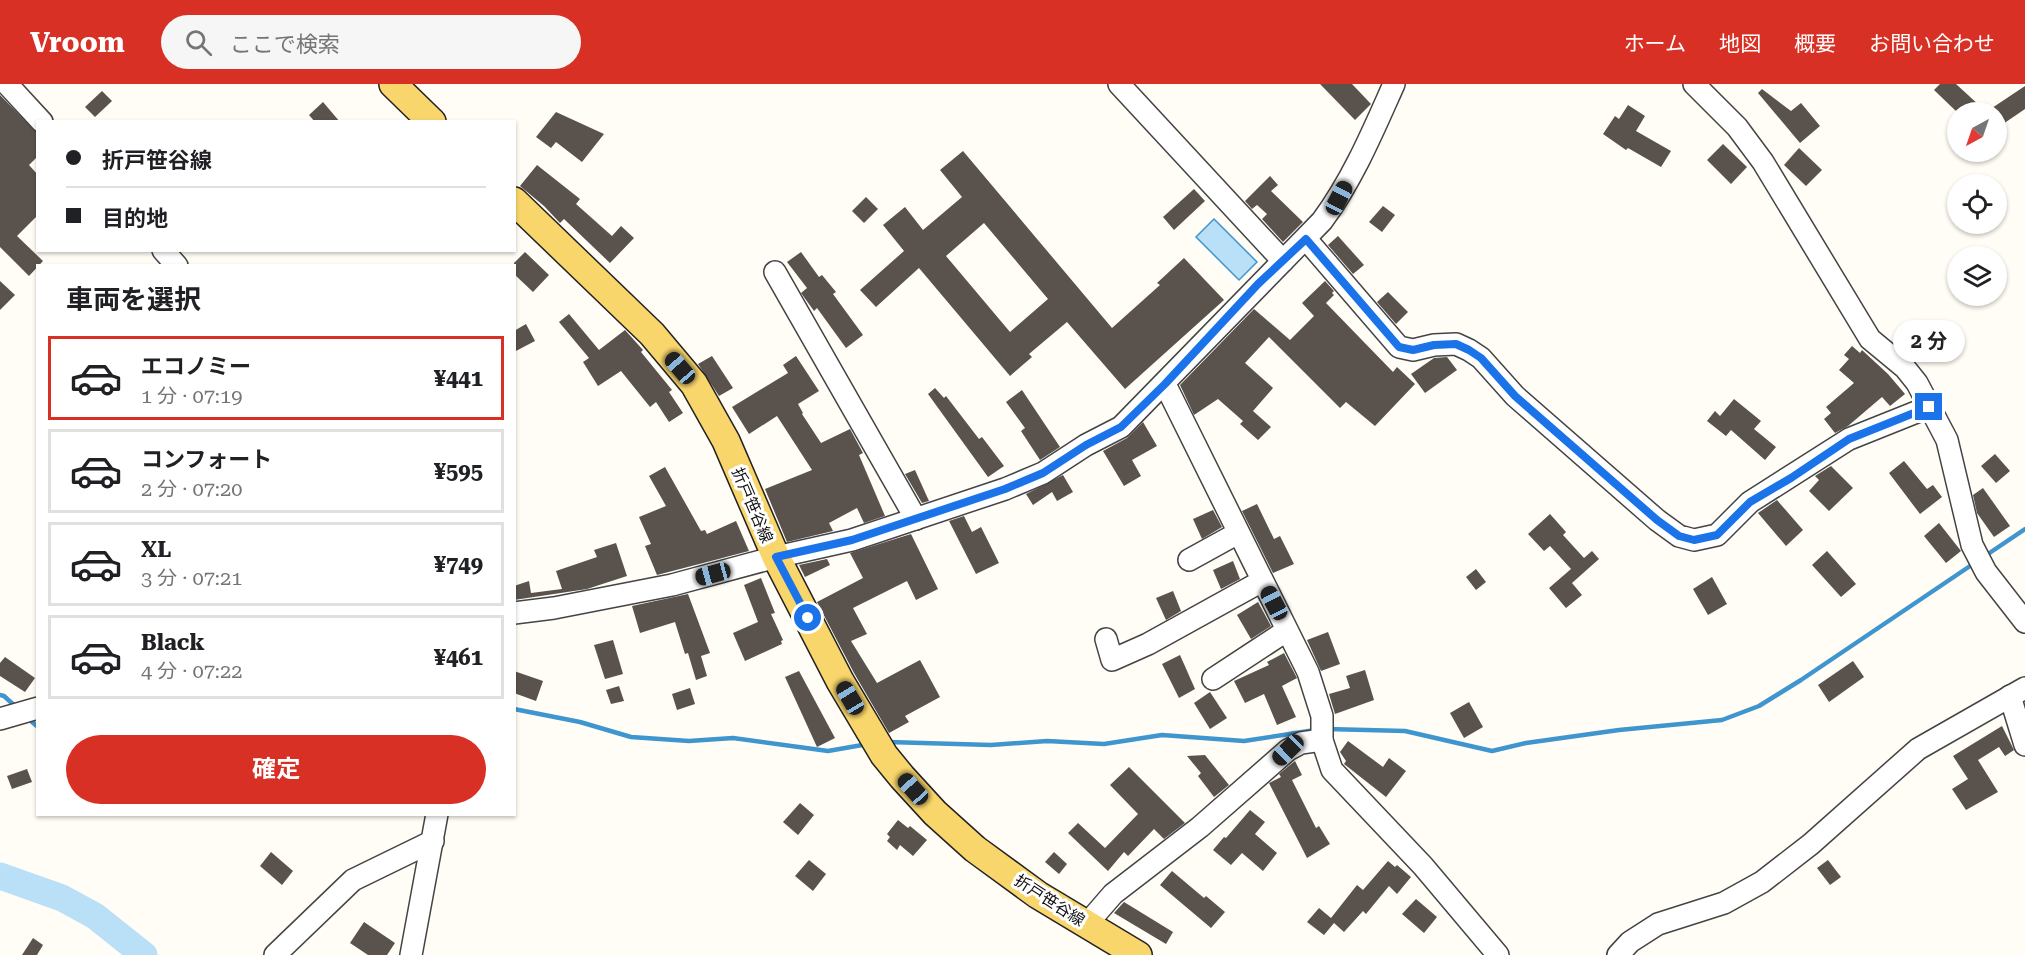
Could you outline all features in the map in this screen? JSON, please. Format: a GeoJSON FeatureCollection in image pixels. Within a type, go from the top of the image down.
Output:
{"type":"FeatureCollection","features":[{"type":"Feature","properties":{"kind":"main road"},"geometry":{"type":"LineString","coordinates":[[393,84],[430,120]]}},
{"type":"Feature","properties":{"kind":"main road","name":"折戸笹谷線"},"geometry":{"type":"LineString","coordinates":[[516,203],[652,334],[694,384],[726,441],[776,557],[840,681],[884,755],[902,777],[935,813],[975,849],[1038,895],[1138,955]]}},
{"type":"Feature","properties":{"kind":"street"},"geometry":{"type":"LineString","coordinates":[[7,84],[40,120]]}},
{"type":"Feature","properties":{"kind":"street"},"geometry":{"type":"LineString","coordinates":[[1119,84],[1283,261]]}},
{"type":"Feature","properties":{"kind":"street"},"geometry":{"type":"LineString","coordinates":[[516,613],[554,608],[672,585],[776,557],[852,540],[1005,489],[1043,473],[1086,445],[1121,427],[1165,384],[1258,284],[1306,239],[1339,198],[1361,157],[1394,84]]}},
{"type":"Feature","properties":{"kind":"street"},"geometry":{"type":"LineString","coordinates":[[1694,84],[1737,127],[1763,162],[1870,339],[1905,368],[1917,383],[1947,440],[1977,555],[2025,622]]}},
{"type":"Feature","properties":{"kind":"street"},"geometry":{"type":"LineString","coordinates":[[1306,239],[1399,347],[1413,350],[1434,345],[1456,344],[1481,358],[1515,396],[1600,472],[1679,536],[1694,540],[1717,535],[1750,502],[1849,439],[1929,407]]}},
{"type":"Feature","properties":{"kind":"street"},"geometry":{"type":"LineString","coordinates":[[165,252],[175,264]]}},
{"type":"Feature","properties":{"kind":"street"},"geometry":{"type":"LineString","coordinates":[[775,272],[916,519]]}},
{"type":"Feature","properties":{"kind":"street"},"geometry":{"type":"LineString","coordinates":[[1165,384],[1308,672],[1322,716],[1322,740],[1332,770],[1422,866],[1498,955]]}},
{"type":"Feature","properties":{"kind":"street"},"geometry":{"type":"LineString","coordinates":[[1190,560],[1238,533]]}},
{"type":"Feature","properties":{"kind":"street"},"geometry":{"type":"LineString","coordinates":[[1106,639],[1112,660],[1148,644],[1262,581]]}},
{"type":"Feature","properties":{"kind":"street"},"geometry":{"type":"LineString","coordinates":[[1213,679],[1286,631]]}},
{"type":"Feature","properties":{"kind":"street"},"geometry":{"type":"LineString","coordinates":[[1618,955],[1630,942],[1658,924],[1724,903],[1762,882],[1811,844],[1918,749],[2018,692],[2025,745]]}},
{"type":"Feature","properties":{"kind":"street"},"geometry":{"type":"LineString","coordinates":[[1087,924],[1113,894],[1200,827],[1288,750],[1301,743],[1322,740]]}},
{"type":"Feature","properties":{"kind":"street"},"geometry":{"type":"LineString","coordinates":[[411,955],[437,816]]}},
{"type":"Feature","properties":{"kind":"street"},"geometry":{"type":"LineString","coordinates":[[275,955],[353,880],[433,840]]}},
{"type":"Feature","properties":{"kind":"water"},"geometry":{"type":"Polygon","coordinates":[[[1214,219],[1257,262],[1239,280],[1196,237],[1214,219]]]}},
{"type":"Feature","properties":{"kind":"building"},"geometry":{"type":"Polygon","coordinates":[[[1320,84],[1352,84],[1371,104],[1355,120],[1320,84]]]}},
{"type":"Feature","properties":{"kind":"building"},"geometry":{"type":"Polygon","coordinates":[[[1940,84],[1956,84],[1976,102],[1947,102],[1934,90],[1940,84]]]}},
{"type":"Feature","properties":{"kind":"building"},"geometry":{"type":"Polygon","coordinates":[[[2025,86],[2025,109],[2007,121],[2007,102],[2001,102],[2025,86]]]}},
{"type":"Feature","properties":{"kind":"building"},"geometry":{"type":"Polygon","coordinates":[[[1762,89],[1791,111],[1801,103],[1820,126],[1800,143],[1758,93],[1762,89]]]}},
{"type":"Feature","properties":{"kind":"building"},"geometry":{"type":"Polygon","coordinates":[[[102,91],[112,101],[95,117],[85,107],[102,91]]]}},
{"type":"Feature","properties":{"kind":"building"},"geometry":{"type":"Polygon","coordinates":[[[0,95],[36,132],[36,158],[29,165],[36,173],[36,217],[17,236],[43,261],[36,264],[36,268],[29,276],[0,247],[0,95]]]}},
{"type":"Feature","properties":{"kind":"building"},"geometry":{"type":"Polygon","coordinates":[[[323,102],[338,120],[313,120],[309,115],[323,102]]]}},
{"type":"Feature","properties":{"kind":"building"},"geometry":{"type":"Polygon","coordinates":[[[1628,105],[1645,116],[1636,131],[1671,151],[1661,167],[1628,148],[1626,150],[1603,134],[1615,116],[1619,119],[1628,105]]]}},
{"type":"Feature","properties":{"kind":"building"},"geometry":{"type":"Polygon","coordinates":[[[556,112],[604,134],[582,162],[556,142],[551,148],[536,137],[556,112]]]}},
{"type":"Feature","properties":{"kind":"building"},"geometry":{"type":"Polygon","coordinates":[[[1723,144],[1747,167],[1731,184],[1707,160],[1723,144]]]}},
{"type":"Feature","properties":{"kind":"building"},"geometry":{"type":"Polygon","coordinates":[[[1799,148],[1822,170],[1806,186],[1784,165],[1799,148]]]}},
{"type":"Feature","properties":{"kind":"building"},"geometry":{"type":"Polygon","coordinates":[[[963,151],[1112,328],[1160,285],[1157,283],[1184,258],[1224,300],[1125,389],[1067,322],[1029,354],[1032,357],[1010,376],[919,268],[876,307],[860,290],[904,251],[883,225],[905,207],[923,230],[962,197],[940,170],[963,151]],[[984,223],[946,256],[1010,332],[1048,299],[984,223]]]}},
{"type":"Feature","properties":{"kind":"building"},"geometry":{"type":"Polygon","coordinates":[[[537,165],[580,199],[576,204],[612,236],[621,226],[634,238],[610,263],[564,219],[560,223],[520,186],[537,165]]]}},
{"type":"Feature","properties":{"kind":"building"},"geometry":{"type":"Polygon","coordinates":[[[1270,176],[1278,185],[1271,191],[1303,222],[1283,242],[1262,219],[1267,214],[1257,205],[1252,209],[1245,201],[1270,176]]]}},
{"type":"Feature","properties":{"kind":"building"},"geometry":{"type":"Polygon","coordinates":[[[1194,189],[1205,201],[1174,230],[1163,217],[1194,189]]]}},
{"type":"Feature","properties":{"kind":"building"},"geometry":{"type":"Polygon","coordinates":[[[866,197],[878,209],[864,223],[852,211],[866,197]]]}},
{"type":"Feature","properties":{"kind":"building"},"geometry":{"type":"Polygon","coordinates":[[[1383,206],[1395,215],[1382,232],[1369,222],[1383,206]]]}},
{"type":"Feature","properties":{"kind":"building"},"geometry":{"type":"Polygon","coordinates":[[[1338,236],[1364,265],[1353,274],[1328,245],[1338,236]]]}},
{"type":"Feature","properties":{"kind":"building"},"geometry":{"type":"Polygon","coordinates":[[[525,252],[549,275],[533,292],[516,276],[516,264],[514,263],[525,252]]]}},
{"type":"Feature","properties":{"kind":"building"},"geometry":{"type":"Polygon","coordinates":[[[801,252],[819,277],[822,275],[836,292],[833,294],[863,335],[846,348],[817,308],[814,311],[801,293],[807,288],[787,262],[801,252]]]}},
{"type":"Feature","properties":{"kind":"building"},"geometry":{"type":"Polygon","coordinates":[[[0,281],[15,295],[0,310],[0,281]]]}},
{"type":"Feature","properties":{"kind":"building"},"geometry":{"type":"Polygon","coordinates":[[[1325,281],[1334,291],[1332,293],[1334,295],[1326,303],[1393,372],[1397,367],[1415,384],[1375,426],[1346,402],[1340,408],[1269,337],[1245,363],[1273,388],[1253,411],[1271,427],[1258,440],[1240,424],[1243,421],[1218,399],[1194,415],[1180,385],[1254,309],[1290,340],[1314,316],[1302,303],[1325,281]]]}},
{"type":"Feature","properties":{"kind":"building"},"geometry":{"type":"Polygon","coordinates":[[[1388,292],[1408,312],[1396,324],[1377,302],[1388,292]]]}},
{"type":"Feature","properties":{"kind":"building"},"geometry":{"type":"Polygon","coordinates":[[[569,314],[599,350],[625,330],[643,350],[641,352],[672,390],[669,392],[683,413],[669,422],[656,402],[650,407],[621,371],[598,386],[583,362],[589,358],[559,322],[569,314]]]}},
{"type":"Feature","properties":{"kind":"building"},"geometry":{"type":"Polygon","coordinates":[[[526,324],[535,341],[516,351],[516,330],[526,324]]]}},
{"type":"Feature","properties":{"kind":"building"},"geometry":{"type":"Polygon","coordinates":[[[1852,346],[1860,353],[1862,350],[1888,374],[1905,394],[1890,406],[1882,397],[1848,426],[1835,433],[1824,419],[1831,413],[1826,407],[1854,383],[1839,370],[1849,359],[1844,355],[1852,346]]]}},
{"type":"Feature","properties":{"kind":"building"},"geometry":{"type":"Polygon","coordinates":[[[712,356],[733,388],[719,396],[698,364],[712,356]]]}},
{"type":"Feature","properties":{"kind":"building"},"geometry":{"type":"Polygon","coordinates":[[[796,356],[819,391],[798,404],[802,414],[821,443],[850,429],[863,453],[859,455],[885,516],[864,523],[857,508],[829,523],[833,531],[787,542],[765,489],[812,470],[777,416],[749,434],[732,407],[788,373],[783,365],[796,356]]]}},
{"type":"Feature","properties":{"kind":"building"},"geometry":{"type":"Polygon","coordinates":[[[1447,357],[1457,370],[1425,393],[1411,374],[1434,358],[1447,357]]]}},
{"type":"Feature","properties":{"kind":"building"},"geometry":{"type":"Polygon","coordinates":[[[935,388],[944,398],[946,396],[979,439],[982,437],[1004,466],[988,477],[928,394],[935,388]]]}},
{"type":"Feature","properties":{"kind":"building"},"geometry":{"type":"Polygon","coordinates":[[[1022,390],[1060,447],[1040,460],[1021,431],[1025,428],[1006,402],[1022,390]]]}},
{"type":"Feature","properties":{"kind":"building"},"geometry":{"type":"Polygon","coordinates":[[[1734,399],[1761,421],[1754,429],[1776,447],[1765,460],[1731,430],[1726,436],[1707,421],[1715,411],[1720,416],[1734,399]]]}},
{"type":"Feature","properties":{"kind":"building"},"geometry":{"type":"Polygon","coordinates":[[[1143,422],[1157,446],[1132,460],[1141,476],[1124,486],[1103,451],[1127,438],[1143,422]]]}},
{"type":"Feature","properties":{"kind":"building"},"geometry":{"type":"Polygon","coordinates":[[[1995,454],[2010,471],[1996,483],[1981,466],[1995,454]]]}},
{"type":"Feature","properties":{"kind":"building"},"geometry":{"type":"Polygon","coordinates":[[[1904,461],[1927,489],[1933,485],[1942,497],[1920,514],[1889,473],[1904,461]]]}},
{"type":"Feature","properties":{"kind":"building"},"geometry":{"type":"Polygon","coordinates":[[[1831,466],[1853,488],[1829,511],[1809,491],[1819,480],[1815,476],[1831,466]]]}},
{"type":"Feature","properties":{"kind":"building"},"geometry":{"type":"Polygon","coordinates":[[[665,467],[701,531],[705,530],[707,534],[736,521],[749,551],[657,575],[645,546],[651,544],[639,517],[666,506],[649,476],[665,467]]]}},
{"type":"Feature","properties":{"kind":"building"},"geometry":{"type":"Polygon","coordinates":[[[915,470],[929,501],[922,503],[905,474],[915,470]]]}},
{"type":"Feature","properties":{"kind":"building"},"geometry":{"type":"Polygon","coordinates":[[[1063,475],[1073,492],[1057,501],[1052,492],[1033,505],[1026,494],[1063,475]]]}},
{"type":"Feature","properties":{"kind":"building"},"geometry":{"type":"Polygon","coordinates":[[[1983,488],[2010,526],[1994,537],[1977,513],[1973,495],[1983,488]]]}},
{"type":"Feature","properties":{"kind":"building"},"geometry":{"type":"Polygon","coordinates":[[[1777,500],[1803,530],[1786,546],[1758,513],[1777,500]]]}},
{"type":"Feature","properties":{"kind":"building"},"geometry":{"type":"Polygon","coordinates":[[[1257,504],[1274,539],[1280,536],[1294,564],[1273,573],[1242,511],[1257,504]]]}},
{"type":"Feature","properties":{"kind":"building"},"geometry":{"type":"Polygon","coordinates":[[[1213,510],[1222,527],[1202,539],[1193,519],[1213,510]]]}},
{"type":"Feature","properties":{"kind":"building"},"geometry":{"type":"Polygon","coordinates":[[[1550,514],[1566,532],[1563,535],[1584,558],[1592,551],[1599,559],[1572,583],[1582,595],[1566,608],[1549,588],[1571,569],[1550,546],[1544,551],[1528,534],[1550,514]]]}},
{"type":"Feature","properties":{"kind":"building"},"geometry":{"type":"Polygon","coordinates":[[[964,516],[972,532],[981,527],[999,563],[976,574],[949,521],[964,516]]]}},
{"type":"Feature","properties":{"kind":"building"},"geometry":{"type":"Polygon","coordinates":[[[1939,523],[1961,551],[1946,563],[1924,536],[1939,523]]]}},
{"type":"Feature","properties":{"kind":"building"},"geometry":{"type":"Polygon","coordinates":[[[911,534],[938,589],[916,600],[907,581],[853,608],[867,634],[851,641],[877,683],[920,660],[940,697],[905,716],[909,722],[889,733],[817,602],[863,578],[850,553],[911,534]]]}},
{"type":"Feature","properties":{"kind":"building"},"geometry":{"type":"Polygon","coordinates":[[[616,543],[627,576],[587,589],[516,600],[516,585],[529,581],[531,593],[562,589],[556,571],[597,557],[594,550],[616,543]]]}},
{"type":"Feature","properties":{"kind":"building"},"geometry":{"type":"Polygon","coordinates":[[[1827,551],[1856,584],[1841,597],[1812,565],[1827,551]]]}},
{"type":"Feature","properties":{"kind":"building"},"geometry":{"type":"Polygon","coordinates":[[[827,559],[830,565],[805,577],[799,565],[827,559]]]}},
{"type":"Feature","properties":{"kind":"building"},"geometry":{"type":"Polygon","coordinates":[[[1233,561],[1240,579],[1221,589],[1213,570],[1233,561]]]}},
{"type":"Feature","properties":{"kind":"building"},"geometry":{"type":"Polygon","coordinates":[[[1476,569],[1486,582],[1476,590],[1466,577],[1476,569]]]}},
{"type":"Feature","properties":{"kind":"building"},"geometry":{"type":"Polygon","coordinates":[[[1712,577],[1727,604],[1708,615],[1693,589],[1712,577]]]}},
{"type":"Feature","properties":{"kind":"building"},"geometry":{"type":"Polygon","coordinates":[[[761,578],[775,613],[771,614],[783,640],[782,644],[745,661],[733,633],[758,622],[744,585],[761,578]]]}},
{"type":"Feature","properties":{"kind":"building"},"geometry":{"type":"Polygon","coordinates":[[[1173,591],[1181,611],[1166,620],[1156,598],[1173,591]]]}},
{"type":"Feature","properties":{"kind":"building"},"geometry":{"type":"Polygon","coordinates":[[[688,594],[710,653],[701,656],[707,676],[696,680],[675,622],[640,633],[632,606],[688,594]]]}},
{"type":"Feature","properties":{"kind":"building"},"geometry":{"type":"Polygon","coordinates":[[[1258,602],[1271,626],[1251,639],[1237,615],[1258,602]]]}},
{"type":"Feature","properties":{"kind":"building"},"geometry":{"type":"Polygon","coordinates":[[[1328,632],[1340,664],[1321,671],[1307,640],[1328,632]]]}},
{"type":"Feature","properties":{"kind":"building"},"geometry":{"type":"Polygon","coordinates":[[[613,640],[623,674],[605,679],[594,645],[613,640]]]}},
{"type":"Feature","properties":{"kind":"building"},"geometry":{"type":"Polygon","coordinates":[[[1284,653],[1297,678],[1282,686],[1296,717],[1277,725],[1264,694],[1245,703],[1234,681],[1269,665],[1267,662],[1284,653]]]}},
{"type":"Feature","properties":{"kind":"building"},"geometry":{"type":"Polygon","coordinates":[[[1180,655],[1195,689],[1179,698],[1162,664],[1180,655]]]}},
{"type":"Feature","properties":{"kind":"building"},"geometry":{"type":"Polygon","coordinates":[[[5,657],[35,678],[25,692],[0,676],[0,663],[5,657]]]}},
{"type":"Feature","properties":{"kind":"building"},"geometry":{"type":"Polygon","coordinates":[[[1853,661],[1864,677],[1829,702],[1818,685],[1853,661]]]}},
{"type":"Feature","properties":{"kind":"building"},"geometry":{"type":"Polygon","coordinates":[[[1365,670],[1374,700],[1335,714],[1329,694],[1350,688],[1346,676],[1365,670]]]}},
{"type":"Feature","properties":{"kind":"building"},"geometry":{"type":"Polygon","coordinates":[[[799,671],[835,738],[817,747],[785,677],[799,671]]]}},
{"type":"Feature","properties":{"kind":"building"},"geometry":{"type":"Polygon","coordinates":[[[516,672],[543,681],[536,701],[516,694],[516,672]]]}},
{"type":"Feature","properties":{"kind":"building"},"geometry":{"type":"Polygon","coordinates":[[[619,686],[624,701],[611,704],[606,690],[619,686]]]}},
{"type":"Feature","properties":{"kind":"building"},"geometry":{"type":"Polygon","coordinates":[[[690,688],[695,704],[677,710],[672,694],[690,688]]]}},
{"type":"Feature","properties":{"kind":"building"},"geometry":{"type":"Polygon","coordinates":[[[1210,692],[1227,718],[1210,729],[1194,703],[1210,692]]]}},
{"type":"Feature","properties":{"kind":"building"},"geometry":{"type":"Polygon","coordinates":[[[1469,702],[1483,727],[1464,738],[1450,713],[1469,702]]]}},
{"type":"Feature","properties":{"kind":"building"},"geometry":{"type":"Polygon","coordinates":[[[2002,726],[2014,750],[2005,756],[1999,747],[1978,760],[1998,792],[1966,810],[1952,789],[1968,779],[1953,756],[2002,726]]]}},
{"type":"Feature","properties":{"kind":"building"},"geometry":{"type":"Polygon","coordinates":[[[1348,741],[1383,767],[1389,758],[1406,771],[1386,797],[1344,764],[1346,761],[1340,752],[1348,741]]]}},
{"type":"Feature","properties":{"kind":"building"},"geometry":{"type":"Polygon","coordinates":[[[1205,755],[1229,785],[1214,797],[1198,776],[1201,773],[1187,756],[1205,755]]]}},
{"type":"Feature","properties":{"kind":"building"},"geometry":{"type":"Polygon","coordinates":[[[1295,761],[1302,775],[1292,780],[1316,828],[1319,826],[1330,844],[1307,858],[1269,783],[1281,777],[1279,774],[1295,761]]]}},
{"type":"Feature","properties":{"kind":"building"},"geometry":{"type":"Polygon","coordinates":[[[1129,767],[1185,823],[1164,839],[1154,829],[1128,856],[1124,852],[1108,871],[1068,833],[1078,823],[1105,848],[1138,814],[1110,785],[1129,767]]]}},
{"type":"Feature","properties":{"kind":"building"},"geometry":{"type":"Polygon","coordinates":[[[27,769],[32,782],[12,789],[7,776],[27,769]]]}},
{"type":"Feature","properties":{"kind":"building"},"geometry":{"type":"Polygon","coordinates":[[[800,803],[814,815],[798,835],[783,822],[800,803]]]}},
{"type":"Feature","properties":{"kind":"building"},"geometry":{"type":"Polygon","coordinates":[[[1250,810],[1265,822],[1255,834],[1277,853],[1263,871],[1242,853],[1231,865],[1213,850],[1250,810]]]}},
{"type":"Feature","properties":{"kind":"building"},"geometry":{"type":"Polygon","coordinates":[[[898,820],[908,828],[910,826],[927,840],[913,856],[900,845],[897,850],[887,841],[890,837],[887,834],[898,820]]]}},
{"type":"Feature","properties":{"kind":"building"},"geometry":{"type":"Polygon","coordinates":[[[271,852],[293,871],[282,885],[260,866],[271,852]]]}},
{"type":"Feature","properties":{"kind":"building"},"geometry":{"type":"Polygon","coordinates":[[[1054,852],[1067,864],[1059,874],[1045,862],[1054,852]]]}},
{"type":"Feature","properties":{"kind":"building"},"geometry":{"type":"Polygon","coordinates":[[[809,860],[826,874],[813,891],[795,876],[809,860]]]}},
{"type":"Feature","properties":{"kind":"building"},"geometry":{"type":"Polygon","coordinates":[[[1828,860],[1841,877],[1830,885],[1817,868],[1828,860]]]}},
{"type":"Feature","properties":{"kind":"building"},"geometry":{"type":"Polygon","coordinates":[[[1388,861],[1395,867],[1397,865],[1411,877],[1397,894],[1389,886],[1366,914],[1363,911],[1344,932],[1334,923],[1324,935],[1307,922],[1319,908],[1331,918],[1357,885],[1363,890],[1388,861]]]}},
{"type":"Feature","properties":{"kind":"building"},"geometry":{"type":"Polygon","coordinates":[[[1172,871],[1225,912],[1211,928],[1160,885],[1172,871]]]}},
{"type":"Feature","properties":{"kind":"building"},"geometry":{"type":"Polygon","coordinates":[[[1416,899],[1437,917],[1424,933],[1402,914],[1416,899]]]}},
{"type":"Feature","properties":{"kind":"building"},"geometry":{"type":"Polygon","coordinates":[[[1124,902],[1173,932],[1166,944],[1114,913],[1124,902]]]}},
{"type":"Feature","properties":{"kind":"building"},"geometry":{"type":"Polygon","coordinates":[[[364,922],[395,943],[387,955],[368,955],[350,943],[364,922]]]}},
{"type":"Feature","properties":{"kind":"building"},"geometry":{"type":"Polygon","coordinates":[[[33,938],[43,945],[37,955],[22,955],[33,938]]]}},
{"type":"Feature","properties":{"kind":"waterway"},"geometry":{"type":"LineString","coordinates":[[1985,556],[2025,529]]}},
{"type":"Feature","properties":{"kind":"waterway"},"geometry":{"type":"LineString","coordinates":[[1327,729],[1405,731],[1492,751],[1526,743],[1619,730],[1722,720],[1759,706],[1801,680],[1976,562]]}},
{"type":"Feature","properties":{"kind":"waterway"},"geometry":{"type":"LineString","coordinates":[[0,695],[16,707]]}},
{"type":"Feature","properties":{"kind":"waterway"},"geometry":{"type":"LineString","coordinates":[[516,709],[580,722],[631,737],[689,741],[733,738],[828,751],[868,744]]}},
{"type":"Feature","properties":{"kind":"waterway"},"geometry":{"type":"LineString","coordinates":[[26,717],[36,725]]}},
{"type":"Feature","properties":{"kind":"waterway"},"geometry":{"type":"LineString","coordinates":[[888,742],[991,745],[1047,741],[1104,744],[1162,735],[1244,741],[1315,730]]}},
{"type":"Feature","properties":{"kind":"waterway"},"geometry":{"type":"LineString","coordinates":[[0,876],[62,898],[95,916],[144,955]]}},
{"type":"Feature","properties":{"kind":"route"},"geometry":{"type":"LineString","coordinates":[[808,618],[776,557],[852,540],[1005,489],[1043,473],[1086,445],[1121,427],[1165,384],[1258,284],[1306,239],[1399,347],[1413,350],[1434,345],[1456,344],[1481,358],[1515,396],[1600,472],[1679,536],[1694,540],[1717,535],[1750,502],[1849,439],[1929,407]]}}]}
